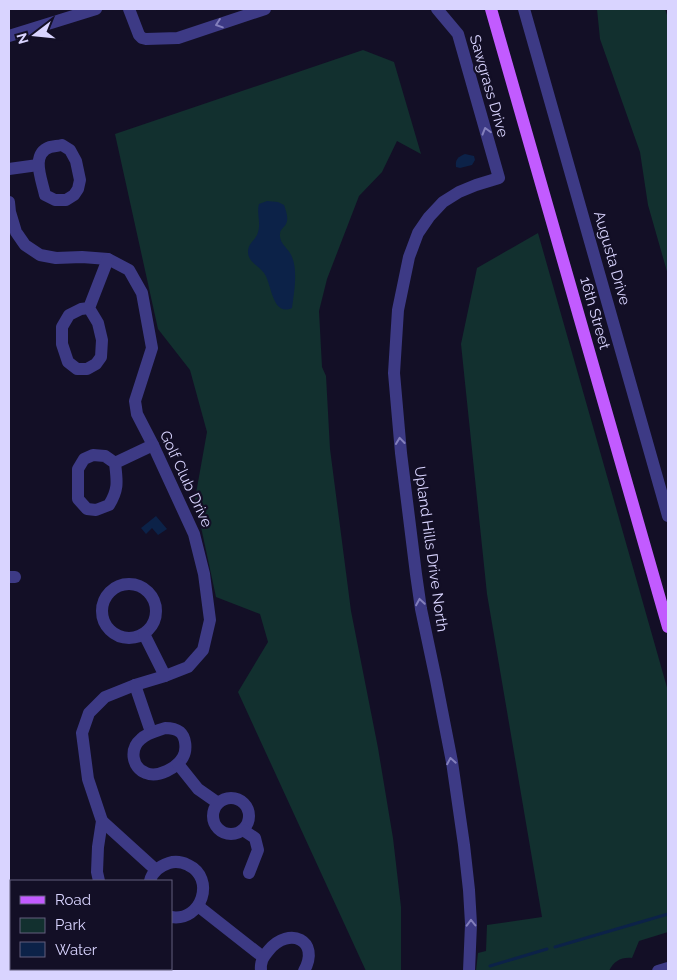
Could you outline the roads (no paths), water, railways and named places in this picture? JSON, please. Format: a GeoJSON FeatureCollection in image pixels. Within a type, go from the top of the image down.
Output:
{"type":"FeatureCollection","features":[{"type":"Feature","properties":{"kind":"main road","name":"16th Street"},"geometry":{"type":"LineString","coordinates":[[491,9],[668,627]]}},
{"type":"Feature","properties":{"kind":"street"},"geometry":{"type":"LineString","coordinates":[[9,36],[66,13],[96,9]]}},
{"type":"Feature","properties":{"kind":"street"},"geometry":{"type":"LineString","coordinates":[[129,9],[142,38],[178,38],[265,9]]}},
{"type":"Feature","properties":{"kind":"street","name":"Sawgrass Drive"},"geometry":{"type":"LineString","coordinates":[[437,9],[458,34],[499,178]]}},
{"type":"Feature","properties":{"kind":"street","name":"Augusta Drive"},"geometry":{"type":"LineString","coordinates":[[524,9],[668,516]]}},
{"type":"Feature","properties":{"kind":"street"},"geometry":{"type":"LineString","coordinates":[[9,168],[38,165]]}},
{"type":"Feature","properties":{"kind":"street","name":"Upland Hills Drive North"},"geometry":{"type":"LineString","coordinates":[[469,971],[472,924],[464,845],[452,762],[421,609],[401,452],[394,373],[398,310],[409,256],[418,233],[443,202],[459,192],[499,178]]}},
{"type":"Feature","properties":{"kind":"street","name":"Golf Club Drive"},"geometry":{"type":"LineString","coordinates":[[9,202],[16,232],[25,246],[40,255],[56,258],[108,259],[129,270],[142,293],[152,348],[135,401],[136,414],[153,445],[194,534],[204,574],[210,620],[203,650],[188,667],[105,697],[89,713],[82,733],[88,779],[102,821]]}},
{"type":"Feature","properties":{"kind":"street"},"geometry":{"type":"LineString","coordinates":[[89,308],[108,259]]}},
{"type":"Feature","properties":{"kind":"street"},"geometry":{"type":"LineString","coordinates":[[89,308],[98,323],[102,340],[101,358],[96,364],[87,369],[77,368],[68,362],[62,344],[62,327],[69,314],[89,308]]}},
{"type":"Feature","properties":{"kind":"street"},"geometry":{"type":"LineString","coordinates":[[115,463],[153,445]]}},
{"type":"Feature","properties":{"kind":"street"},"geometry":{"type":"LineString","coordinates":[[134,584],[143,587],[155,601],[157,610],[155,619],[151,628],[144,634],[127,638],[119,636],[106,625],[102,608],[104,599],[116,587],[134,584]]}},
{"type":"Feature","properties":{"kind":"street"},"geometry":{"type":"LineString","coordinates":[[144,634],[165,676]]}},
{"type":"Feature","properties":{"kind":"street"},"geometry":{"type":"LineString","coordinates":[[135,685],[151,732]]}},
{"type":"Feature","properties":{"kind":"street"},"geometry":{"type":"LineString","coordinates":[[165,728],[180,731],[184,738],[185,750],[184,756],[178,764],[158,774],[149,774],[140,770],[134,762],[136,744],[151,732],[165,728]]}},
{"type":"Feature","properties":{"kind":"street"},"geometry":{"type":"LineString","coordinates":[[178,764],[198,789],[218,803]]}},
{"type":"Feature","properties":{"kind":"street"},"geometry":{"type":"LineString","coordinates":[[235,798],[244,804],[249,814],[247,825],[243,830],[238,833],[226,834],[216,826],[213,814],[218,803],[223,799],[235,798]]}},
{"type":"Feature","properties":{"kind":"street"},"geometry":{"type":"LineString","coordinates":[[102,821],[153,876],[163,865],[172,862],[181,862],[197,872],[202,880],[204,889],[198,906],[192,913],[172,917]]}},
{"type":"Feature","properties":{"kind":"street"},"geometry":{"type":"LineString","coordinates":[[99,880],[97,872],[98,847],[102,821]]}},
{"type":"Feature","properties":{"kind":"street"},"geometry":{"type":"LineString","coordinates":[[243,830],[256,838],[258,850],[248,873]]}},
{"type":"Feature","properties":{"kind":"street"},"geometry":{"type":"LineString","coordinates":[[198,906],[263,957]]}},
{"type":"Feature","properties":{"kind":"street"},"geometry":{"type":"LineString","coordinates":[[261,971],[260,965],[263,957],[280,940],[288,938],[296,938],[303,941],[308,948],[308,957],[304,971]]}},
{"type":"Feature","properties":{"kind":"street"},"geometry":{"type":"LineString","coordinates":[[658,971],[668,968]]}},
{"type":"Feature","properties":{"kind":"water"},"geometry":{"type":"Polygon","coordinates":[[[465,154],[474,156],[475,160],[472,165],[456,167],[456,162],[460,156],[465,154]]]}},
{"type":"Feature","properties":{"kind":"water"},"geometry":{"type":"Polygon","coordinates":[[[267,201],[278,202],[284,205],[287,215],[287,222],[281,231],[280,237],[292,257],[295,275],[292,308],[285,310],[276,304],[267,278],[248,255],[249,247],[258,231],[259,204],[267,201]]]}},
{"type":"Feature","properties":{"kind":"water"},"geometry":{"type":"Polygon","coordinates":[[[156,516],[167,529],[158,535],[152,528],[146,534],[141,528],[156,516]]]}},
{"type":"Feature","properties":{"kind":"waterway"},"geometry":{"type":"LineString","coordinates":[[555,947],[668,914]]}},
{"type":"Feature","properties":{"kind":"waterway"},"geometry":{"type":"LineString","coordinates":[[490,966],[547,949]]}}]}
